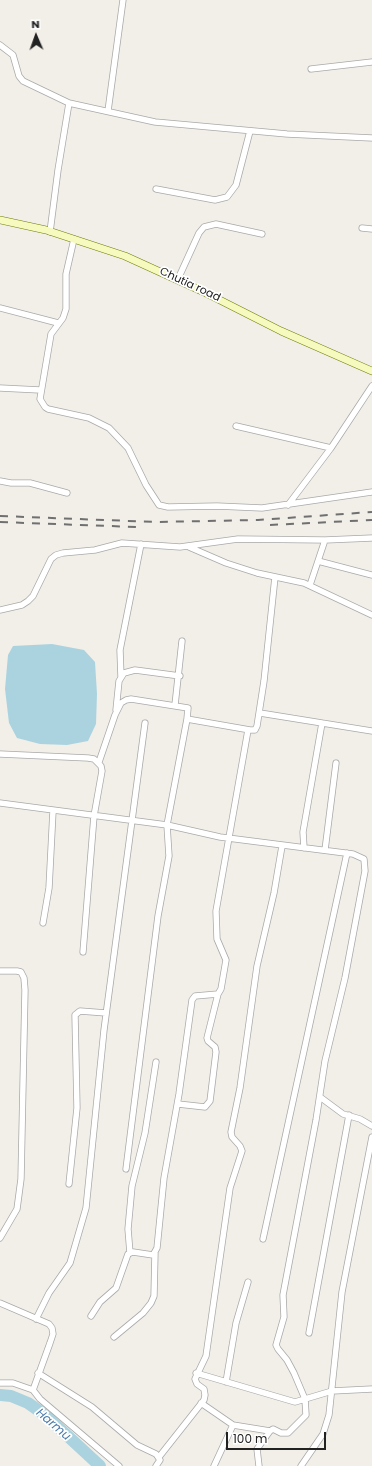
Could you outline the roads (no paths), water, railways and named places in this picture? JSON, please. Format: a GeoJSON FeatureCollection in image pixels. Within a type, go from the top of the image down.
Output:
{"type":"FeatureCollection","features":[{"type":"Feature","properties":{"kind":"street"},"geometry":{"type":"LineString","coordinates":[[108,112],[123,0]]}},
{"type":"Feature","properties":{"kind":"street"},"geometry":{"type":"LineString","coordinates":[[0,45],[13,55],[19,76],[23,82],[60,97],[69,103],[155,122],[250,131],[372,138]]}},
{"type":"Feature","properties":{"kind":"street"},"geometry":{"type":"LineString","coordinates":[[311,69],[372,62]]}},
{"type":"Feature","properties":{"kind":"street"},"geometry":{"type":"LineString","coordinates":[[50,232],[69,103]]}},
{"type":"Feature","properties":{"kind":"street"},"geometry":{"type":"LineString","coordinates":[[156,189],[215,200],[227,197],[236,184],[250,131]]}},
{"type":"Feature","properties":{"kind":"street","name":"Chutia road"},"geometry":{"type":"LineString","coordinates":[[0,220],[50,232],[125,256],[178,279],[281,331],[372,371]]}},
{"type":"Feature","properties":{"kind":"street"},"geometry":{"type":"LineString","coordinates":[[178,279],[199,233],[204,227],[216,224],[262,234]]}},
{"type":"Feature","properties":{"kind":"street"},"geometry":{"type":"LineString","coordinates":[[362,228],[372,229]]}},
{"type":"Feature","properties":{"kind":"street"},"geometry":{"type":"LineString","coordinates":[[74,239],[66,274],[66,309],[62,318],[51,334],[40,390],[40,399],[45,407],[96,420],[119,438],[128,448],[149,491],[158,505],[168,507],[217,506],[262,508],[372,492]]}},
{"type":"Feature","properties":{"kind":"street"},"geometry":{"type":"LineString","coordinates":[[0,308],[58,323]]}},
{"type":"Feature","properties":{"kind":"street"},"geometry":{"type":"LineString","coordinates":[[288,505],[332,448],[372,386]]}},
{"type":"Feature","properties":{"kind":"street"},"geometry":{"type":"LineString","coordinates":[[0,388],[40,390]]}},
{"type":"Feature","properties":{"kind":"street"},"geometry":{"type":"LineString","coordinates":[[236,426],[332,448]]}},
{"type":"Feature","properties":{"kind":"street"},"geometry":{"type":"LineString","coordinates":[[0,481],[11,483],[30,483],[67,493]]}},
{"type":"Feature","properties":{"kind":"street"},"geometry":{"type":"LineString","coordinates":[[0,610],[22,605],[28,601],[33,596],[51,559],[56,555],[95,550],[122,544],[188,547],[213,541],[238,539],[325,540],[372,538]]}},
{"type":"Feature","properties":{"kind":"street"},"geometry":{"type":"LineString","coordinates":[[310,585],[325,540]]}},
{"type":"Feature","properties":{"kind":"street"},"geometry":{"type":"LineString","coordinates":[[115,715],[121,677],[120,650],[141,544]]}},
{"type":"Feature","properties":{"kind":"street"},"geometry":{"type":"LineString","coordinates":[[188,547],[226,563],[310,585],[372,615]]}},
{"type":"Feature","properties":{"kind":"street"},"geometry":{"type":"LineString","coordinates":[[318,561],[372,575]]}},
{"type":"Feature","properties":{"kind":"street"},"geometry":{"type":"LineString","coordinates":[[187,719],[255,730],[260,713],[275,577]]}},
{"type":"Feature","properties":{"kind":"street"},"geometry":{"type":"LineString","coordinates":[[175,705],[180,676],[182,640]]}},
{"type":"Feature","properties":{"kind":"street"},"geometry":{"type":"LineString","coordinates":[[121,677],[129,671],[135,670],[180,676]]}},
{"type":"Feature","properties":{"kind":"street"},"geometry":{"type":"LineString","coordinates":[[83,952],[94,816],[102,771],[99,762],[115,715],[121,703],[131,699],[188,708],[167,825],[169,856],[158,916],[126,1169]]}},
{"type":"Feature","properties":{"kind":"street"},"geometry":{"type":"LineString","coordinates":[[260,713],[372,731]]}},
{"type":"Feature","properties":{"kind":"street"},"geometry":{"type":"LineString","coordinates":[[36,1319],[49,1293],[70,1262],[86,1208],[106,1013],[145,723]]}},
{"type":"Feature","properties":{"kind":"street"},"geometry":{"type":"LineString","coordinates":[[304,848],[303,832],[322,724]]}},
{"type":"Feature","properties":{"kind":"street"},"geometry":{"type":"LineString","coordinates":[[178,1104],[205,1107],[210,1101],[216,1052],[215,1047],[208,1041],[207,1038],[218,994],[221,989],[226,960],[224,953],[218,945],[216,911],[230,839],[248,730]]}},
{"type":"Feature","properties":{"kind":"street"},"geometry":{"type":"LineString","coordinates":[[0,754],[88,758],[99,762]]}},
{"type":"Feature","properties":{"kind":"street"},"geometry":{"type":"LineString","coordinates":[[325,850],[336,763]]}},
{"type":"Feature","properties":{"kind":"street"},"geometry":{"type":"LineString","coordinates":[[0,803],[167,825],[230,839],[347,853],[359,856],[372,863]]}},
{"type":"Feature","properties":{"kind":"street"},"geometry":{"type":"LineString","coordinates":[[42,923],[49,888],[53,811]]}},
{"type":"Feature","properties":{"kind":"street"},"geometry":{"type":"LineString","coordinates":[[156,1466],[160,1460],[159,1457],[201,1403],[205,1394],[204,1390],[197,1384],[195,1379],[196,1374],[206,1356],[230,1188],[242,1151],[230,1132],[240,1088],[257,966],[274,893],[282,846]]}},
{"type":"Feature","properties":{"kind":"street"},"geometry":{"type":"LineString","coordinates":[[263,1239],[347,853]]}},
{"type":"Feature","properties":{"kind":"street"},"geometry":{"type":"LineString","coordinates":[[201,1403],[233,1425],[270,1431],[273,1430],[281,1433],[288,1433],[305,1418],[305,1399],[291,1367],[276,1345],[284,1317],[283,1295],[320,1097],[325,1061],[356,920],[365,871],[364,859]]}},
{"type":"Feature","properties":{"kind":"street"},"geometry":{"type":"LineString","coordinates":[[0,971],[17,970],[21,972],[24,978],[25,990],[21,1179],[17,1209],[0,1238]]}},
{"type":"Feature","properties":{"kind":"street"},"geometry":{"type":"LineString","coordinates":[[114,1337],[143,1313],[151,1303],[154,1296],[155,1253],[164,1178],[178,1104],[192,1000],[196,996],[218,994]]}},
{"type":"Feature","properties":{"kind":"street"},"geometry":{"type":"LineString","coordinates":[[69,1184],[77,1108],[76,1015],[80,1011],[106,1013]]}},
{"type":"Feature","properties":{"kind":"street"},"geometry":{"type":"LineString","coordinates":[[91,1316],[100,1302],[116,1288],[128,1254],[130,1253],[128,1229],[132,1186],[145,1133],[156,1062]]}},
{"type":"Feature","properties":{"kind":"street"},"geometry":{"type":"LineString","coordinates":[[320,1097],[335,1109],[360,1119],[372,1126]]}},
{"type":"Feature","properties":{"kind":"street"},"geometry":{"type":"LineString","coordinates":[[309,1333],[349,1115]]}},
{"type":"Feature","properties":{"kind":"street"},"geometry":{"type":"LineString","coordinates":[[301,1466],[327,1427],[342,1292],[372,1137]]}},
{"type":"Feature","properties":{"kind":"street"},"geometry":{"type":"LineString","coordinates":[[130,1253],[149,1256],[155,1253]]}},
{"type":"Feature","properties":{"kind":"street"},"geometry":{"type":"LineString","coordinates":[[226,1382],[234,1330],[248,1282]]}},
{"type":"Feature","properties":{"kind":"street"},"geometry":{"type":"LineString","coordinates":[[0,1303],[49,1324],[53,1334],[33,1390]]}},
{"type":"Feature","properties":{"kind":"street"},"geometry":{"type":"LineString","coordinates":[[38,1373],[92,1407],[137,1445],[159,1457]]}},
{"type":"Feature","properties":{"kind":"street"},"geometry":{"type":"LineString","coordinates":[[196,1374],[295,1402],[332,1391],[372,1389]]}},
{"type":"Feature","properties":{"kind":"street"},"geometry":{"type":"LineString","coordinates":[[0,1383],[13,1383],[33,1390],[40,1399],[119,1466]]}},
{"type":"Feature","properties":{"kind":"street"},"geometry":{"type":"LineString","coordinates":[[214,1466],[233,1425]]}},
{"type":"Feature","properties":{"kind":"street"},"geometry":{"type":"LineString","coordinates":[[259,1466],[256,1449],[270,1431]]}},
{"type":"Feature","properties":{"kind":"water"},"geometry":{"type":"Polygon","coordinates":[[[52,644],[84,650],[95,662],[97,694],[96,724],[88,741],[67,745],[40,744],[17,738],[9,723],[5,689],[8,655],[13,646],[52,644]]]}},
{"type":"Feature","properties":{"kind":"waterway","name":"Harmu"},"geometry":{"type":"LineString","coordinates":[[0,1395],[11,1396],[28,1403],[45,1415],[100,1466]]}},
{"type":"Feature","properties":{"kind":"railway"},"geometry":{"type":"LineString","coordinates":[[0,516],[156,522],[258,520],[372,512]]}},
{"type":"Feature","properties":{"kind":"railway"},"geometry":{"type":"LineString","coordinates":[[270,525],[372,520]]}},
{"type":"Feature","properties":{"kind":"railway"},"geometry":{"type":"LineString","coordinates":[[0,522],[136,527]]}}]}
